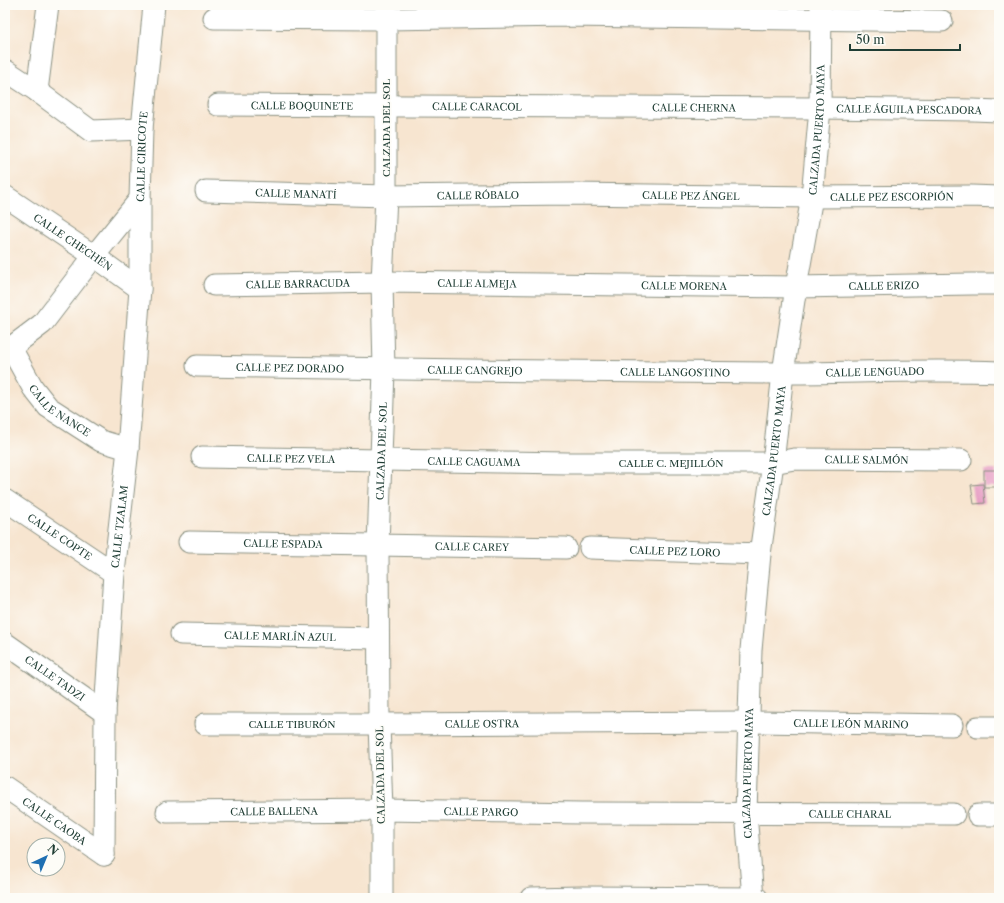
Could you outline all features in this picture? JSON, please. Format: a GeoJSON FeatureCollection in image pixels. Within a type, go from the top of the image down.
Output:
{"type":"FeatureCollection","features":[{"type":"Feature","properties":{"kind":"street"},"geometry":{"type":"LineString","coordinates":[[37,91],[48,5]]}},
{"type":"Feature","properties":{"kind":"street","name":"CALLE CIRICOTE"},"geometry":{"type":"LineString","coordinates":[[8,350],[42,324],[140,199],[142,129],[154,5]]}},
{"type":"Feature","properties":{"kind":"street"},"geometry":{"type":"LineString","coordinates":[[214,18],[386,12],[570,16],[820,12],[942,21]]}},
{"type":"Feature","properties":{"kind":"street","name":"CALZADA DEL SOL"},"geometry":{"type":"LineString","coordinates":[[382,898],[378,546],[384,370],[382,282],[386,196],[386,12]]}},
{"type":"Feature","properties":{"kind":"street","name":"CALZADA PUERTO MAYA"},"geometry":{"type":"LineString","coordinates":[[753,898],[746,813],[750,650],[760,554],[773,463],[783,373],[812,197],[820,108],[820,12]]}},
{"type":"Feature","properties":{"kind":"street"},"geometry":{"type":"LineString","coordinates":[[5,70],[37,91],[91,131],[142,129]]}},
{"type":"Feature","properties":{"kind":"street","name":"CALLE BOQUINETE"},"geometry":{"type":"LineString","coordinates":[[218,105],[386,106]]}},
{"type":"Feature","properties":{"kind":"street","name":"CALLE CARACOL"},"geometry":{"type":"LineString","coordinates":[[386,106],[569,107]]}},
{"type":"Feature","properties":{"kind":"street","name":"CALLE CHERNA"},"geometry":{"type":"LineString","coordinates":[[569,107],[820,108]]}},
{"type":"Feature","properties":{"kind":"street","name":"CALLE ÁGUILA PESCADORA"},"geometry":{"type":"LineString","coordinates":[[820,108],[999,111]]}},
{"type":"Feature","properties":{"kind":"street","name":"CALLE MANATÍ"},"geometry":{"type":"LineString","coordinates":[[206,191],[386,196]]}},
{"type":"Feature","properties":{"kind":"street","name":"CALLE RÓBALO"},"geometry":{"type":"LineString","coordinates":[[386,196],[570,194]]}},
{"type":"Feature","properties":{"kind":"street","name":"CALLE PEZ ÁNGEL"},"geometry":{"type":"LineString","coordinates":[[570,194],[812,197]]}},
{"type":"Feature","properties":{"kind":"street","name":"CALLE CHECHÉN"},"geometry":{"type":"LineString","coordinates":[[5,196],[140,289]]}},
{"type":"Feature","properties":{"kind":"street","name":"CALLE PEZ ESCORPIÓN"},"geometry":{"type":"LineString","coordinates":[[812,197],[999,197]]}},
{"type":"Feature","properties":{"kind":"street","name":"CALLE TZALAM"},"geometry":{"type":"LineString","coordinates":[[104,855],[105,713],[114,573],[128,449],[140,289],[140,199]]}},
{"type":"Feature","properties":{"kind":"street","name":"CALLE ALMEJA"},"geometry":{"type":"LineString","coordinates":[[382,282],[572,284]]}},
{"type":"Feature","properties":{"kind":"street","name":"CALLE BARRACUDA"},"geometry":{"type":"LineString","coordinates":[[214,285],[382,282]]}},
{"type":"Feature","properties":{"kind":"street","name":"CALLE MORENA"},"geometry":{"type":"LineString","coordinates":[[572,284],[796,287]]}},
{"type":"Feature","properties":{"kind":"street","name":"CALLE ERIZO"},"geometry":{"type":"LineString","coordinates":[[796,287],[999,284]]}},
{"type":"Feature","properties":{"kind":"street","name":"CALLE NANCE"},"geometry":{"type":"LineString","coordinates":[[8,350],[48,408],[101,441],[128,449]]}},
{"type":"Feature","properties":{"kind":"street","name":"CALLE PEZ DORADO"},"geometry":{"type":"LineString","coordinates":[[197,366],[384,370]]}},
{"type":"Feature","properties":{"kind":"street","name":"CALLE CANGREJO"},"geometry":{"type":"LineString","coordinates":[[384,370],[567,371]]}},
{"type":"Feature","properties":{"kind":"street","name":"CALLE LANGOSTINO"},"geometry":{"type":"LineString","coordinates":[[567,371],[783,373]]}},
{"type":"Feature","properties":{"kind":"street","name":"CALLE LENGUADO"},"geometry":{"type":"LineString","coordinates":[[783,373],[999,372]]}},
{"type":"Feature","properties":{"kind":"street","name":"CALLE PEZ VELA"},"geometry":{"type":"LineString","coordinates":[[202,457],[380,460]]}},
{"type":"Feature","properties":{"kind":"street","name":"CALLE SALMÓN"},"geometry":{"type":"LineString","coordinates":[[773,463],[794,459],[961,460]]}},
{"type":"Feature","properties":{"kind":"street","name":"CALLE CAGUAMA"},"geometry":{"type":"LineString","coordinates":[[380,460],[568,463]]}},
{"type":"Feature","properties":{"kind":"street","name":"CALLE C. MEJILLÓN"},"geometry":{"type":"LineString","coordinates":[[568,463],[773,463]]}},
{"type":"Feature","properties":{"kind":"street","name":"CALLE COPTE"},"geometry":{"type":"LineString","coordinates":[[5,500],[114,573]]}},
{"type":"Feature","properties":{"kind":"street","name":"CALLE ESPADA"},"geometry":{"type":"LineString","coordinates":[[189,542],[378,546]]}},
{"type":"Feature","properties":{"kind":"street","name":"CALLE CAREY"},"geometry":{"type":"LineString","coordinates":[[378,546],[566,548]]}},
{"type":"Feature","properties":{"kind":"street","name":"CALLE PEZ LORO"},"geometry":{"type":"LineString","coordinates":[[590,548],[760,554]]}},
{"type":"Feature","properties":{"kind":"street","name":"CALLE MARLÍN AZUL"},"geometry":{"type":"LineString","coordinates":[[181,634],[378,638]]}},
{"type":"Feature","properties":{"kind":"street","name":"CALLE TADZI"},"geometry":{"type":"LineString","coordinates":[[5,643],[105,713]]}},
{"type":"Feature","properties":{"kind":"street","name":"CALLE LEÓN MARINO"},"geometry":{"type":"LineString","coordinates":[[584,723],[749,722],[952,725]]}},
{"type":"Feature","properties":{"kind":"street","name":"CALLE OSTRA"},"geometry":{"type":"LineString","coordinates":[[379,724],[584,723]]}},
{"type":"Feature","properties":{"kind":"street","name":"CALLE TIBURÓN"},"geometry":{"type":"LineString","coordinates":[[205,724],[379,724]]}},
{"type":"Feature","properties":{"kind":"street"},"geometry":{"type":"LineString","coordinates":[[978,727],[999,728]]}},
{"type":"Feature","properties":{"kind":"street","name":"CALLE CAOBA"},"geometry":{"type":"LineString","coordinates":[[5,787],[104,855]]}},
{"type":"Feature","properties":{"kind":"street","name":"CALLE PARGO"},"geometry":{"type":"LineString","coordinates":[[382,810],[581,813],[746,813]]}},
{"type":"Feature","properties":{"kind":"street","name":"CALLE BALLENA"},"geometry":{"type":"LineString","coordinates":[[167,812],[382,810]]}},
{"type":"Feature","properties":{"kind":"street","name":"CALLE CHARAL"},"geometry":{"type":"LineString","coordinates":[[746,813],[954,814]]}},
{"type":"Feature","properties":{"kind":"street"},"geometry":{"type":"LineString","coordinates":[[978,815],[999,815]]}},
{"type":"Feature","properties":{"kind":"street"},"geometry":{"type":"LineString","coordinates":[[531,898],[758,898]]}},
{"type":"Feature","properties":{"kind":"building"},"geometry":{"type":"Polygon","coordinates":[[[984,470],[996,470],[996,487],[984,487],[984,470]]]}},
{"type":"Feature","properties":{"kind":"building"},"geometry":{"type":"Polygon","coordinates":[[[983,484],[985,503],[974,504],[971,485],[983,484]]]}}]}
